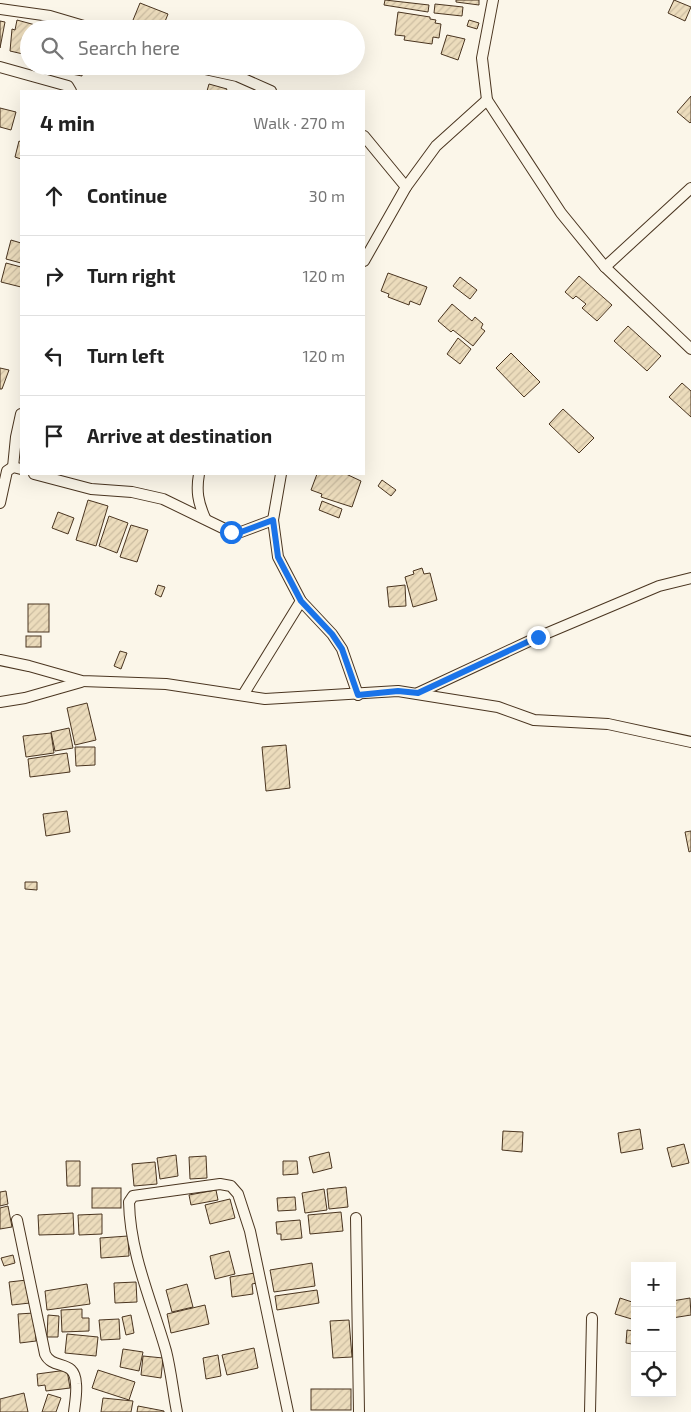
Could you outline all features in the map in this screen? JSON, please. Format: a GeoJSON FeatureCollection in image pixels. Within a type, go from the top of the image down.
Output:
{"type":"FeatureCollection","features":[{"type":"Feature","properties":{"kind":"street"},"geometry":{"type":"LineString","coordinates":[[493,0],[482,58],[487,100],[561,214],[605,267],[691,349]]}},
{"type":"Feature","properties":{"kind":"street"},"geometry":{"type":"LineString","coordinates":[[0,9],[50,16],[64,20]]}},
{"type":"Feature","properties":{"kind":"street"},"geometry":{"type":"LineString","coordinates":[[0,66],[20,72]]}},
{"type":"Feature","properties":{"kind":"street"},"geometry":{"type":"LineString","coordinates":[[31,75],[68,86],[70,90]]}},
{"type":"Feature","properties":{"kind":"street"},"geometry":{"type":"LineString","coordinates":[[232,75],[269,90]]}},
{"type":"Feature","properties":{"kind":"street"},"geometry":{"type":"LineString","coordinates":[[365,259],[406,187],[436,146],[487,100]]}},
{"type":"Feature","properties":{"kind":"street"},"geometry":{"type":"LineString","coordinates":[[365,137],[406,187]]}},
{"type":"Feature","properties":{"kind":"street"},"geometry":{"type":"LineString","coordinates":[[605,267],[691,188]]}},
{"type":"Feature","properties":{"kind":"street"},"geometry":{"type":"LineString","coordinates":[[0,503],[7,471],[17,468],[16,437],[20,419]]}},
{"type":"Feature","properties":{"kind":"street"},"geometry":{"type":"LineString","coordinates":[[38,475],[91,489],[132,492],[163,499],[205,518],[218,527],[241,532],[273,520]]}},
{"type":"Feature","properties":{"kind":"street"},"geometry":{"type":"LineString","coordinates":[[199,475],[196,490],[198,503],[205,518]]}},
{"type":"Feature","properties":{"kind":"street"},"geometry":{"type":"LineString","coordinates":[[281,475],[273,520],[278,557],[301,601],[332,634],[342,649],[358,695]]}},
{"type":"Feature","properties":{"kind":"street"},"geometry":{"type":"LineString","coordinates":[[418,693],[538,637],[659,586],[691,578]]}},
{"type":"Feature","properties":{"kind":"street"},"geometry":{"type":"LineString","coordinates":[[243,695],[301,601]]}},
{"type":"Feature","properties":{"kind":"street"},"geometry":{"type":"LineString","coordinates":[[0,660],[82,681],[166,684],[265,699],[358,695],[398,691],[418,693],[498,707],[534,720],[608,724],[691,742]]}},
{"type":"Feature","properties":{"kind":"street"},"geometry":{"type":"LineString","coordinates":[[0,702],[25,698],[82,681]]}},
{"type":"Feature","properties":{"kind":"street"},"geometry":{"type":"LineString","coordinates":[[177,1412],[166,1351],[145,1290],[129,1202],[133,1196],[220,1184],[232,1186],[238,1194],[250,1231],[288,1412]]}},
{"type":"Feature","properties":{"kind":"street"},"geometry":{"type":"LineString","coordinates":[[356,1218],[359,1412]]}},
{"type":"Feature","properties":{"kind":"street"},"geometry":{"type":"LineString","coordinates":[[16,1220],[45,1354],[52,1363],[68,1366],[75,1376],[74,1412]]}},
{"type":"Feature","properties":{"kind":"street"},"geometry":{"type":"LineString","coordinates":[[590,1412],[592,1318]]}},
{"type":"Feature","properties":{"kind":"building"},"geometry":{"type":"Polygon","coordinates":[[[385,0],[429,5],[428,12],[384,5],[385,0]]]}},
{"type":"Feature","properties":{"kind":"building"},"geometry":{"type":"Polygon","coordinates":[[[456,0],[479,0],[479,5],[456,2],[456,0]]]}},
{"type":"Feature","properties":{"kind":"building"},"geometry":{"type":"Polygon","coordinates":[[[674,0],[691,7],[685,21],[668,13],[674,0]]]}},
{"type":"Feature","properties":{"kind":"building"},"geometry":{"type":"Polygon","coordinates":[[[140,3],[168,14],[166,20],[133,20],[140,3]]]}},
{"type":"Feature","properties":{"kind":"building"},"geometry":{"type":"Polygon","coordinates":[[[435,4],[463,7],[462,16],[434,13],[435,4]]]}},
{"type":"Feature","properties":{"kind":"building"},"geometry":{"type":"Polygon","coordinates":[[[398,12],[430,17],[430,19],[436,20],[435,23],[441,24],[439,38],[433,37],[432,44],[404,40],[405,36],[395,35],[398,12]]]}},
{"type":"Feature","properties":{"kind":"building"},"geometry":{"type":"Polygon","coordinates":[[[17,20],[20,21],[20,53],[10,51],[12,29],[15,30],[17,20]]]}},
{"type":"Feature","properties":{"kind":"building"},"geometry":{"type":"Polygon","coordinates":[[[469,20],[479,23],[477,29],[467,26],[469,20]]]}},
{"type":"Feature","properties":{"kind":"building"},"geometry":{"type":"Polygon","coordinates":[[[0,21],[5,22],[0,48],[0,21]]]}},
{"type":"Feature","properties":{"kind":"building"},"geometry":{"type":"Polygon","coordinates":[[[447,35],[465,39],[458,60],[441,54],[447,35]]]}},
{"type":"Feature","properties":{"kind":"building"},"geometry":{"type":"Polygon","coordinates":[[[209,84],[227,89],[226,90],[207,90],[209,84]]]}},
{"type":"Feature","properties":{"kind":"building"},"geometry":{"type":"Polygon","coordinates":[[[691,96],[691,122],[690,123],[677,112],[691,96]]]}},
{"type":"Feature","properties":{"kind":"building"},"geometry":{"type":"Polygon","coordinates":[[[0,108],[16,112],[11,130],[0,127],[0,108]]]}},
{"type":"Feature","properties":{"kind":"building"},"geometry":{"type":"Polygon","coordinates":[[[19,141],[20,159],[15,157],[19,141]]]}},
{"type":"Feature","properties":{"kind":"building"},"geometry":{"type":"Polygon","coordinates":[[[11,240],[20,243],[20,263],[6,259],[11,240]]]}},
{"type":"Feature","properties":{"kind":"building"},"geometry":{"type":"Polygon","coordinates":[[[6,263],[20,267],[20,287],[1,282],[6,263]]]}},
{"type":"Feature","properties":{"kind":"building"},"geometry":{"type":"Polygon","coordinates":[[[388,273],[427,287],[420,305],[410,301],[409,305],[388,297],[389,294],[381,291],[388,273]]]}},
{"type":"Feature","properties":{"kind":"building"},"geometry":{"type":"Polygon","coordinates":[[[579,276],[612,305],[597,321],[582,308],[586,304],[576,296],[573,299],[565,292],[579,276]]]}},
{"type":"Feature","properties":{"kind":"building"},"geometry":{"type":"Polygon","coordinates":[[[460,277],[477,290],[470,299],[453,286],[460,277]]]}},
{"type":"Feature","properties":{"kind":"building"},"geometry":{"type":"Polygon","coordinates":[[[452,304],[472,321],[475,317],[483,324],[481,328],[485,331],[473,346],[438,321],[452,304]]]}},
{"type":"Feature","properties":{"kind":"building"},"geometry":{"type":"Polygon","coordinates":[[[628,326],[661,356],[647,371],[614,341],[628,326]]]}},
{"type":"Feature","properties":{"kind":"building"},"geometry":{"type":"Polygon","coordinates":[[[458,338],[471,349],[460,364],[447,354],[458,338]]]}},
{"type":"Feature","properties":{"kind":"building"},"geometry":{"type":"Polygon","coordinates":[[[511,353],[540,382],[524,397],[496,368],[511,353]]]}},
{"type":"Feature","properties":{"kind":"building"},"geometry":{"type":"Polygon","coordinates":[[[0,368],[9,370],[2,389],[0,389],[0,368]]]}},
{"type":"Feature","properties":{"kind":"building"},"geometry":{"type":"Polygon","coordinates":[[[682,383],[691,391],[691,417],[669,397],[682,383]]]}},
{"type":"Feature","properties":{"kind":"building"},"geometry":{"type":"Polygon","coordinates":[[[563,409],[594,438],[579,453],[549,424],[563,409]]]}},
{"type":"Feature","properties":{"kind":"building"},"geometry":{"type":"Polygon","coordinates":[[[317,475],[348,475],[361,481],[352,507],[321,497],[322,494],[311,490],[317,475]]]}},
{"type":"Feature","properties":{"kind":"building"},"geometry":{"type":"Polygon","coordinates":[[[382,480],[396,490],[391,496],[378,486],[382,480]]]}},
{"type":"Feature","properties":{"kind":"building"},"geometry":{"type":"Polygon","coordinates":[[[88,500],[108,506],[96,546],[76,540],[88,500]]]}},
{"type":"Feature","properties":{"kind":"building"},"geometry":{"type":"Polygon","coordinates":[[[322,501],[342,509],[339,518],[319,510],[322,501]]]}},
{"type":"Feature","properties":{"kind":"building"},"geometry":{"type":"Polygon","coordinates":[[[58,512],[74,518],[68,534],[52,528],[58,512]]]}},
{"type":"Feature","properties":{"kind":"building"},"geometry":{"type":"Polygon","coordinates":[[[109,516],[128,523],[117,553],[99,546],[109,516]]]}},
{"type":"Feature","properties":{"kind":"building"},"geometry":{"type":"Polygon","coordinates":[[[131,525],[148,530],[137,562],[120,557],[131,525]]]}},
{"type":"Feature","properties":{"kind":"building"},"geometry":{"type":"Polygon","coordinates":[[[422,568],[424,574],[430,573],[437,600],[413,607],[405,577],[414,574],[413,571],[422,568]]]}},
{"type":"Feature","properties":{"kind":"building"},"geometry":{"type":"Polygon","coordinates":[[[158,585],[165,587],[161,597],[155,594],[158,585]]]}},
{"type":"Feature","properties":{"kind":"building"},"geometry":{"type":"Polygon","coordinates":[[[405,585],[406,606],[389,607],[387,587],[405,585]]]}},
{"type":"Feature","properties":{"kind":"building"},"geometry":{"type":"Polygon","coordinates":[[[28,604],[49,604],[49,632],[28,632],[28,604]]]}},
{"type":"Feature","properties":{"kind":"building"},"geometry":{"type":"Polygon","coordinates":[[[26,636],[41,636],[41,647],[26,647],[26,636]]]}},
{"type":"Feature","properties":{"kind":"building"},"geometry":{"type":"Polygon","coordinates":[[[120,651],[127,653],[121,669],[114,666],[120,651]]]}},
{"type":"Feature","properties":{"kind":"building"},"geometry":{"type":"Polygon","coordinates":[[[87,703],[96,740],[75,745],[67,708],[87,703]]]}},
{"type":"Feature","properties":{"kind":"building"},"geometry":{"type":"Polygon","coordinates":[[[69,728],[73,748],[55,751],[51,732],[69,728]]]}},
{"type":"Feature","properties":{"kind":"building"},"geometry":{"type":"Polygon","coordinates":[[[51,733],[54,753],[26,757],[23,736],[51,733]]]}},
{"type":"Feature","properties":{"kind":"building"},"geometry":{"type":"Polygon","coordinates":[[[286,745],[290,788],[266,791],[262,747],[286,745]]]}},
{"type":"Feature","properties":{"kind":"building"},"geometry":{"type":"Polygon","coordinates":[[[75,747],[95,747],[95,765],[76,766],[75,747]]]}},
{"type":"Feature","properties":{"kind":"building"},"geometry":{"type":"Polygon","coordinates":[[[67,753],[70,772],[30,777],[28,759],[67,753]]]}},
{"type":"Feature","properties":{"kind":"building"},"geometry":{"type":"Polygon","coordinates":[[[67,811],[70,832],[46,836],[43,814],[67,811]]]}},
{"type":"Feature","properties":{"kind":"building"},"geometry":{"type":"Polygon","coordinates":[[[691,831],[691,851],[689,852],[685,832],[691,831]]]}},
{"type":"Feature","properties":{"kind":"building"},"geometry":{"type":"Polygon","coordinates":[[[25,882],[37,882],[37,890],[25,889],[25,882]]]}},
{"type":"Feature","properties":{"kind":"building"},"geometry":{"type":"Polygon","coordinates":[[[640,1129],[643,1149],[621,1153],[618,1133],[640,1129]]]}},
{"type":"Feature","properties":{"kind":"building"},"geometry":{"type":"Polygon","coordinates":[[[503,1131],[523,1132],[522,1152],[502,1150],[503,1131]]]}},
{"type":"Feature","properties":{"kind":"building"},"geometry":{"type":"Polygon","coordinates":[[[684,1144],[689,1163],[672,1167],[667,1148],[684,1144]]]}},
{"type":"Feature","properties":{"kind":"building"},"geometry":{"type":"Polygon","coordinates":[[[329,1152],[332,1168],[313,1173],[309,1157],[329,1152]]]}},
{"type":"Feature","properties":{"kind":"building"},"geometry":{"type":"Polygon","coordinates":[[[176,1155],[178,1176],[160,1179],[157,1158],[176,1155]]]}},
{"type":"Feature","properties":{"kind":"building"},"geometry":{"type":"Polygon","coordinates":[[[206,1156],[207,1178],[190,1179],[189,1157],[206,1156]]]}},
{"type":"Feature","properties":{"kind":"building"},"geometry":{"type":"Polygon","coordinates":[[[66,1161],[80,1161],[80,1186],[67,1186],[66,1161]]]}},
{"type":"Feature","properties":{"kind":"building"},"geometry":{"type":"Polygon","coordinates":[[[283,1161],[297,1161],[298,1174],[283,1175],[283,1161]]]}},
{"type":"Feature","properties":{"kind":"building"},"geometry":{"type":"Polygon","coordinates":[[[155,1162],[157,1184],[134,1186],[132,1164],[155,1162]]]}},
{"type":"Feature","properties":{"kind":"building"},"geometry":{"type":"Polygon","coordinates":[[[346,1187],[348,1207],[329,1209],[327,1189],[346,1187]]]}},
{"type":"Feature","properties":{"kind":"building"},"geometry":{"type":"Polygon","coordinates":[[[92,1188],[121,1188],[121,1208],[92,1208],[92,1188]]]}},
{"type":"Feature","properties":{"kind":"building"},"geometry":{"type":"Polygon","coordinates":[[[324,1189],[327,1210],[305,1213],[302,1193],[324,1189]]]}},
{"type":"Feature","properties":{"kind":"building"},"geometry":{"type":"Polygon","coordinates":[[[216,1190],[218,1200],[191,1205],[189,1195],[216,1190]]]}},
{"type":"Feature","properties":{"kind":"building"},"geometry":{"type":"Polygon","coordinates":[[[6,1191],[8,1204],[0,1206],[0,1192],[6,1191]]]}},
{"type":"Feature","properties":{"kind":"building"},"geometry":{"type":"Polygon","coordinates":[[[295,1197],[296,1210],[278,1211],[277,1198],[295,1197]]]}},
{"type":"Feature","properties":{"kind":"building"},"geometry":{"type":"Polygon","coordinates":[[[230,1199],[235,1218],[210,1224],[205,1205],[230,1199]]]}},
{"type":"Feature","properties":{"kind":"building"},"geometry":{"type":"Polygon","coordinates":[[[8,1206],[12,1227],[0,1229],[0,1208],[8,1206]]]}},
{"type":"Feature","properties":{"kind":"building"},"geometry":{"type":"Polygon","coordinates":[[[341,1212],[343,1231],[310,1234],[308,1215],[341,1212]]]}},
{"type":"Feature","properties":{"kind":"building"},"geometry":{"type":"Polygon","coordinates":[[[73,1213],[74,1234],[39,1235],[38,1215],[73,1213]]]}},
{"type":"Feature","properties":{"kind":"building"},"geometry":{"type":"Polygon","coordinates":[[[102,1214],[102,1234],[79,1235],[78,1215],[102,1214]]]}},
{"type":"Feature","properties":{"kind":"building"},"geometry":{"type":"Polygon","coordinates":[[[300,1220],[302,1238],[281,1240],[281,1234],[277,1234],[276,1222],[300,1220]]]}},
{"type":"Feature","properties":{"kind":"building"},"geometry":{"type":"Polygon","coordinates":[[[128,1236],[129,1256],[101,1258],[100,1238],[128,1236]]]}},
{"type":"Feature","properties":{"kind":"building"},"geometry":{"type":"Polygon","coordinates":[[[229,1251],[235,1274],[215,1279],[210,1256],[229,1251]]]}},
{"type":"Feature","properties":{"kind":"building"},"geometry":{"type":"Polygon","coordinates":[[[13,1255],[15,1263],[4,1266],[1,1258],[13,1255]]]}},
{"type":"Feature","properties":{"kind":"building"},"geometry":{"type":"Polygon","coordinates":[[[312,1263],[315,1286],[274,1292],[270,1270],[312,1263]]]}},
{"type":"Feature","properties":{"kind":"building"},"geometry":{"type":"Polygon","coordinates":[[[255,1273],[257,1283],[252,1284],[253,1294],[232,1297],[230,1277],[255,1273]]]}},
{"type":"Feature","properties":{"kind":"building"},"geometry":{"type":"Polygon","coordinates":[[[27,1280],[30,1303],[12,1305],[9,1282],[27,1280]]]}},
{"type":"Feature","properties":{"kind":"building"},"geometry":{"type":"Polygon","coordinates":[[[136,1282],[137,1302],[115,1303],[114,1283],[136,1282]]]}},
{"type":"Feature","properties":{"kind":"building"},"geometry":{"type":"Polygon","coordinates":[[[87,1284],[90,1304],[47,1310],[45,1291],[87,1284]]]}},
{"type":"Feature","properties":{"kind":"building"},"geometry":{"type":"Polygon","coordinates":[[[187,1284],[193,1307],[172,1312],[166,1290],[187,1284]]]}},
{"type":"Feature","properties":{"kind":"building"},"geometry":{"type":"Polygon","coordinates":[[[317,1290],[319,1303],[277,1310],[275,1296],[317,1290]]]}},
{"type":"Feature","properties":{"kind":"building"},"geometry":{"type":"Polygon","coordinates":[[[620,1298],[631,1302],[631,1319],[615,1314],[620,1298]]]}},
{"type":"Feature","properties":{"kind":"building"},"geometry":{"type":"Polygon","coordinates":[[[690,1298],[691,1315],[676,1317],[676,1300],[690,1298]]]}},
{"type":"Feature","properties":{"kind":"building"},"geometry":{"type":"Polygon","coordinates":[[[205,1305],[209,1324],[171,1333],[167,1314],[205,1305]]]}},
{"type":"Feature","properties":{"kind":"building"},"geometry":{"type":"Polygon","coordinates":[[[82,1309],[82,1318],[89,1318],[89,1331],[62,1332],[61,1310],[82,1309]]]}},
{"type":"Feature","properties":{"kind":"building"},"geometry":{"type":"Polygon","coordinates":[[[34,1313],[36,1341],[20,1343],[18,1314],[34,1313]]]}},
{"type":"Feature","properties":{"kind":"building"},"geometry":{"type":"Polygon","coordinates":[[[48,1315],[59,1316],[58,1337],[47,1337],[48,1315]]]}},
{"type":"Feature","properties":{"kind":"building"},"geometry":{"type":"Polygon","coordinates":[[[131,1315],[134,1333],[126,1335],[122,1317],[131,1315]]]}},
{"type":"Feature","properties":{"kind":"building"},"geometry":{"type":"Polygon","coordinates":[[[119,1319],[120,1339],[101,1340],[99,1320],[119,1319]]]}},
{"type":"Feature","properties":{"kind":"building"},"geometry":{"type":"Polygon","coordinates":[[[349,1320],[352,1357],[333,1358],[330,1321],[349,1320]]]}},
{"type":"Feature","properties":{"kind":"building"},"geometry":{"type":"Polygon","coordinates":[[[627,1330],[631,1331],[631,1344],[626,1343],[627,1330]]]}},
{"type":"Feature","properties":{"kind":"building"},"geometry":{"type":"Polygon","coordinates":[[[67,1334],[98,1337],[96,1356],[65,1353],[67,1334]]]}},
{"type":"Feature","properties":{"kind":"building"},"geometry":{"type":"Polygon","coordinates":[[[254,1348],[258,1368],[227,1375],[222,1355],[254,1348]]]}},
{"type":"Feature","properties":{"kind":"building"},"geometry":{"type":"Polygon","coordinates":[[[123,1349],[143,1352],[139,1371],[120,1367],[123,1349]]]}},
{"type":"Feature","properties":{"kind":"building"},"geometry":{"type":"Polygon","coordinates":[[[218,1355],[221,1376],[206,1379],[203,1358],[218,1355]]]}},
{"type":"Feature","properties":{"kind":"building"},"geometry":{"type":"Polygon","coordinates":[[[143,1356],[163,1358],[161,1378],[141,1375],[143,1356]]]}},
{"type":"Feature","properties":{"kind":"building"},"geometry":{"type":"Polygon","coordinates":[[[67,1370],[70,1388],[46,1391],[45,1385],[38,1386],[37,1374],[67,1370]]]}},
{"type":"Feature","properties":{"kind":"building"},"geometry":{"type":"Polygon","coordinates":[[[98,1370],[135,1382],[129,1400],[92,1388],[98,1370]]]}},
{"type":"Feature","properties":{"kind":"building"},"geometry":{"type":"Polygon","coordinates":[[[311,1389],[351,1389],[351,1410],[311,1410],[311,1389]]]}},
{"type":"Feature","properties":{"kind":"building"},"geometry":{"type":"Polygon","coordinates":[[[24,1393],[28,1412],[0,1412],[0,1399],[24,1393]]]}},
{"type":"Feature","properties":{"kind":"building"},"geometry":{"type":"Polygon","coordinates":[[[48,1394],[61,1398],[56,1412],[42,1412],[48,1394]]]}},
{"type":"Feature","properties":{"kind":"building"},"geometry":{"type":"Polygon","coordinates":[[[103,1398],[133,1401],[131,1412],[101,1412],[103,1398]]]}},
{"type":"Feature","properties":{"kind":"building"},"geometry":{"type":"Polygon","coordinates":[[[138,1406],[164,1411],[164,1412],[137,1412],[138,1406]]]}},
{"type":"Feature","properties":{"kind":"route"},"geometry":{"type":"LineString","coordinates":[[231,532],[241,532],[273,520],[278,557],[301,601],[332,634],[342,649],[349,664],[358,695],[398,691],[418,693],[538,637]]}}]}
